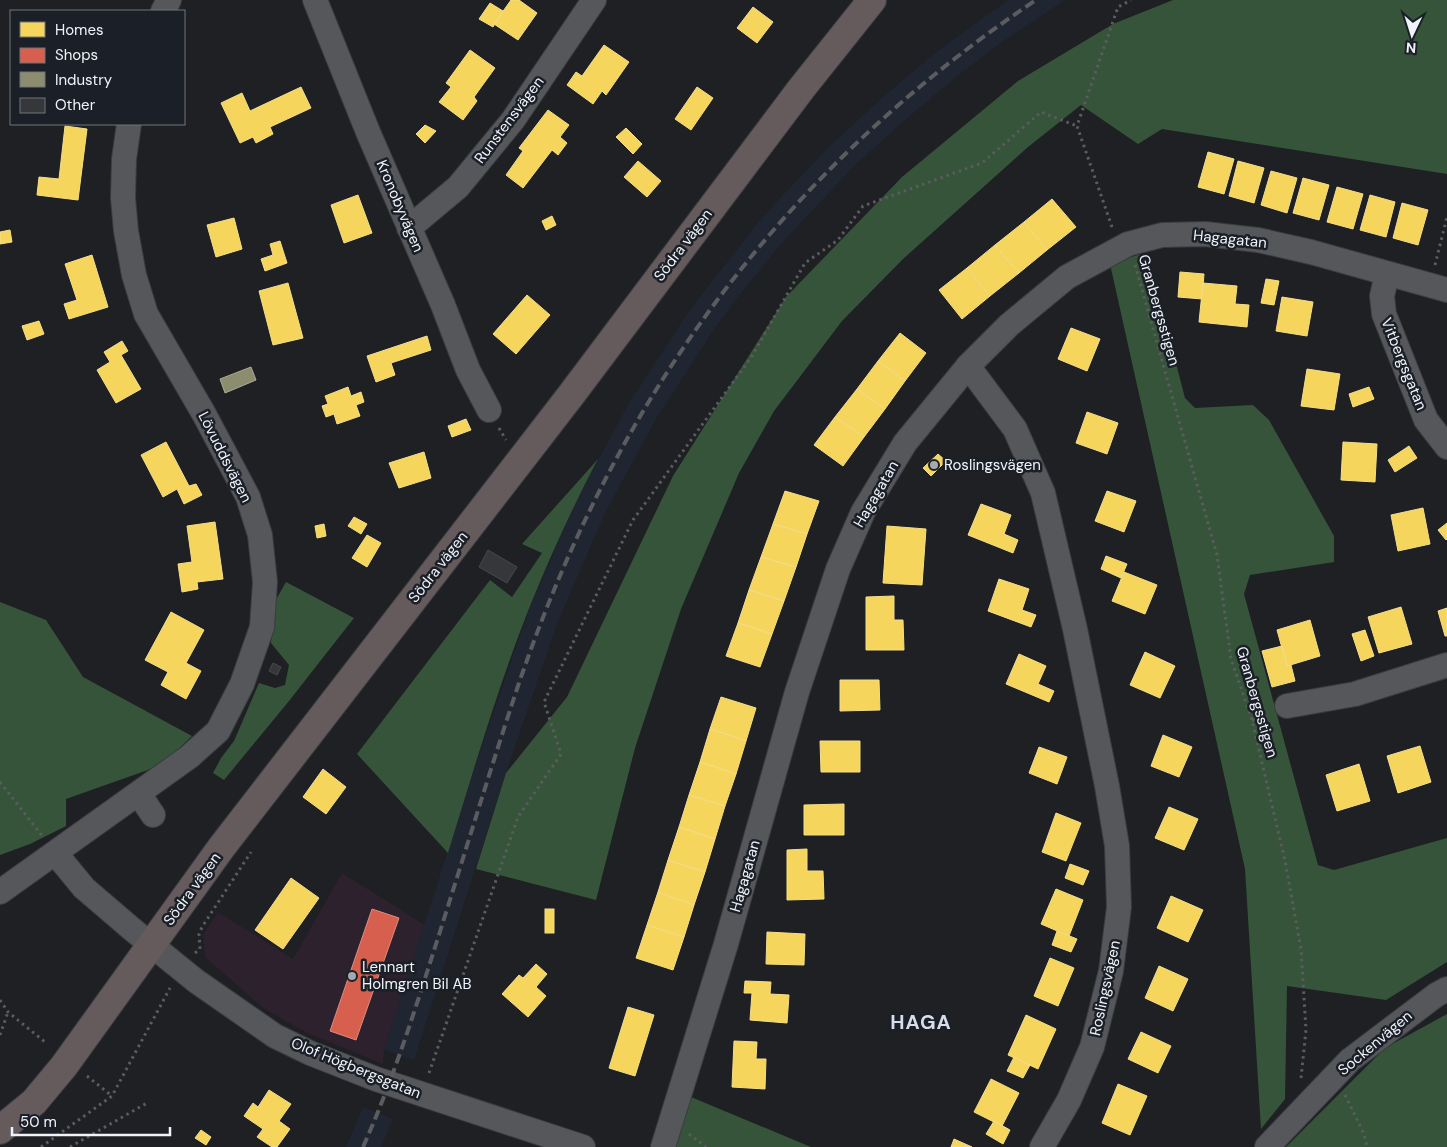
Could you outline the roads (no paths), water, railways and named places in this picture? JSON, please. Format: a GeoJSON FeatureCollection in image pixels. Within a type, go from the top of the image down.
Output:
{"type":"FeatureCollection","features":[{"type":"Feature","properties":{"kind":"highway","name":"Södra vägen"},"geometry":{"type":"LineString","coordinates":[[0,1130],[34,1102],[64,1066],[228,840],[570,395],[801,89],[872,0]]}},
{"type":"Feature","properties":{"kind":"street","name":"Kronobyvägen"},"geometry":{"type":"LineString","coordinates":[[315,0],[364,124],[443,305],[468,370],[489,410]]}},
{"type":"Feature","properties":{"kind":"street","name":"Runstensvägen"},"geometry":{"type":"LineString","coordinates":[[409,228],[458,187],[506,127],[594,0]]}},
{"type":"Feature","properties":{"kind":"street","name":"Lövuddsvägen"},"geometry":{"type":"LineString","coordinates":[[0,892],[139,794],[189,757],[218,731],[242,684],[262,627],[265,582],[260,534],[248,497],[204,414],[146,314],[134,274],[126,231],[123,198],[124,159],[129,125]]}},
{"type":"Feature","properties":{"kind":"street","name":"Hagagatan"},"geometry":{"type":"LineString","coordinates":[[663,1147],[726,944],[798,692],[838,569],[863,512],[905,443],[968,366],[1009,325],[1067,277],[1128,244],[1162,235],[1205,234],[1276,244],[1447,290]]}},
{"type":"Feature","properties":{"kind":"street","name":"Vitbergsgatan"},"geometry":{"type":"LineString","coordinates":[[1387,274],[1382,296],[1384,314],[1426,420],[1447,447]]}},
{"type":"Feature","properties":{"kind":"street","name":"Roslingsvägen"},"geometry":{"type":"LineString","coordinates":[[968,366],[1015,430],[1043,493],[1075,629],[1108,786],[1117,846],[1119,907],[1111,971],[1092,1047],[1069,1100],[1042,1147]]}},
{"type":"Feature","properties":{"kind":"street"},"geometry":{"type":"LineString","coordinates":[[1287,706],[1355,694],[1447,665]]}},
{"type":"Feature","properties":{"kind":"street"},"geometry":{"type":"LineString","coordinates":[[139,794],[153,815]]}},
{"type":"Feature","properties":{"kind":"street"},"geometry":{"type":"LineString","coordinates":[[56,854],[84,888],[152,945]]}},
{"type":"Feature","properties":{"kind":"street","name":"Olof Högbergsgatan"},"geometry":{"type":"LineString","coordinates":[[152,945],[196,981],[275,1036],[376,1080],[583,1147]]}},
{"type":"Feature","properties":{"kind":"street","name":"Sockenvägen"},"geometry":{"type":"LineString","coordinates":[[1267,1147],[1350,1060],[1436,995],[1447,989]]}},
{"type":"Feature","properties":{"kind":"railway"},"geometry":{"type":"LineString","coordinates":[[363,1147],[403,1045],[518,686],[558,581],[605,481],[658,387],[719,298],[786,216],[862,138],[945,66],[1036,0]]}},
{"type":"Feature","properties":{"kind":"place","name":"Roslingsvägen"},"geometry":{"type":"Point","coordinates":[934,465]}},
{"type":"Feature","properties":{"kind":"place","name":"Lennart Holmgren Bil AB"},"geometry":{"type":"Point","coordinates":[352,976]}},
{"type":"Feature","properties":{"kind":"district","name":"HAGA"},"geometry":{"type":"Point","coordinates":[921,1022]}}]}
